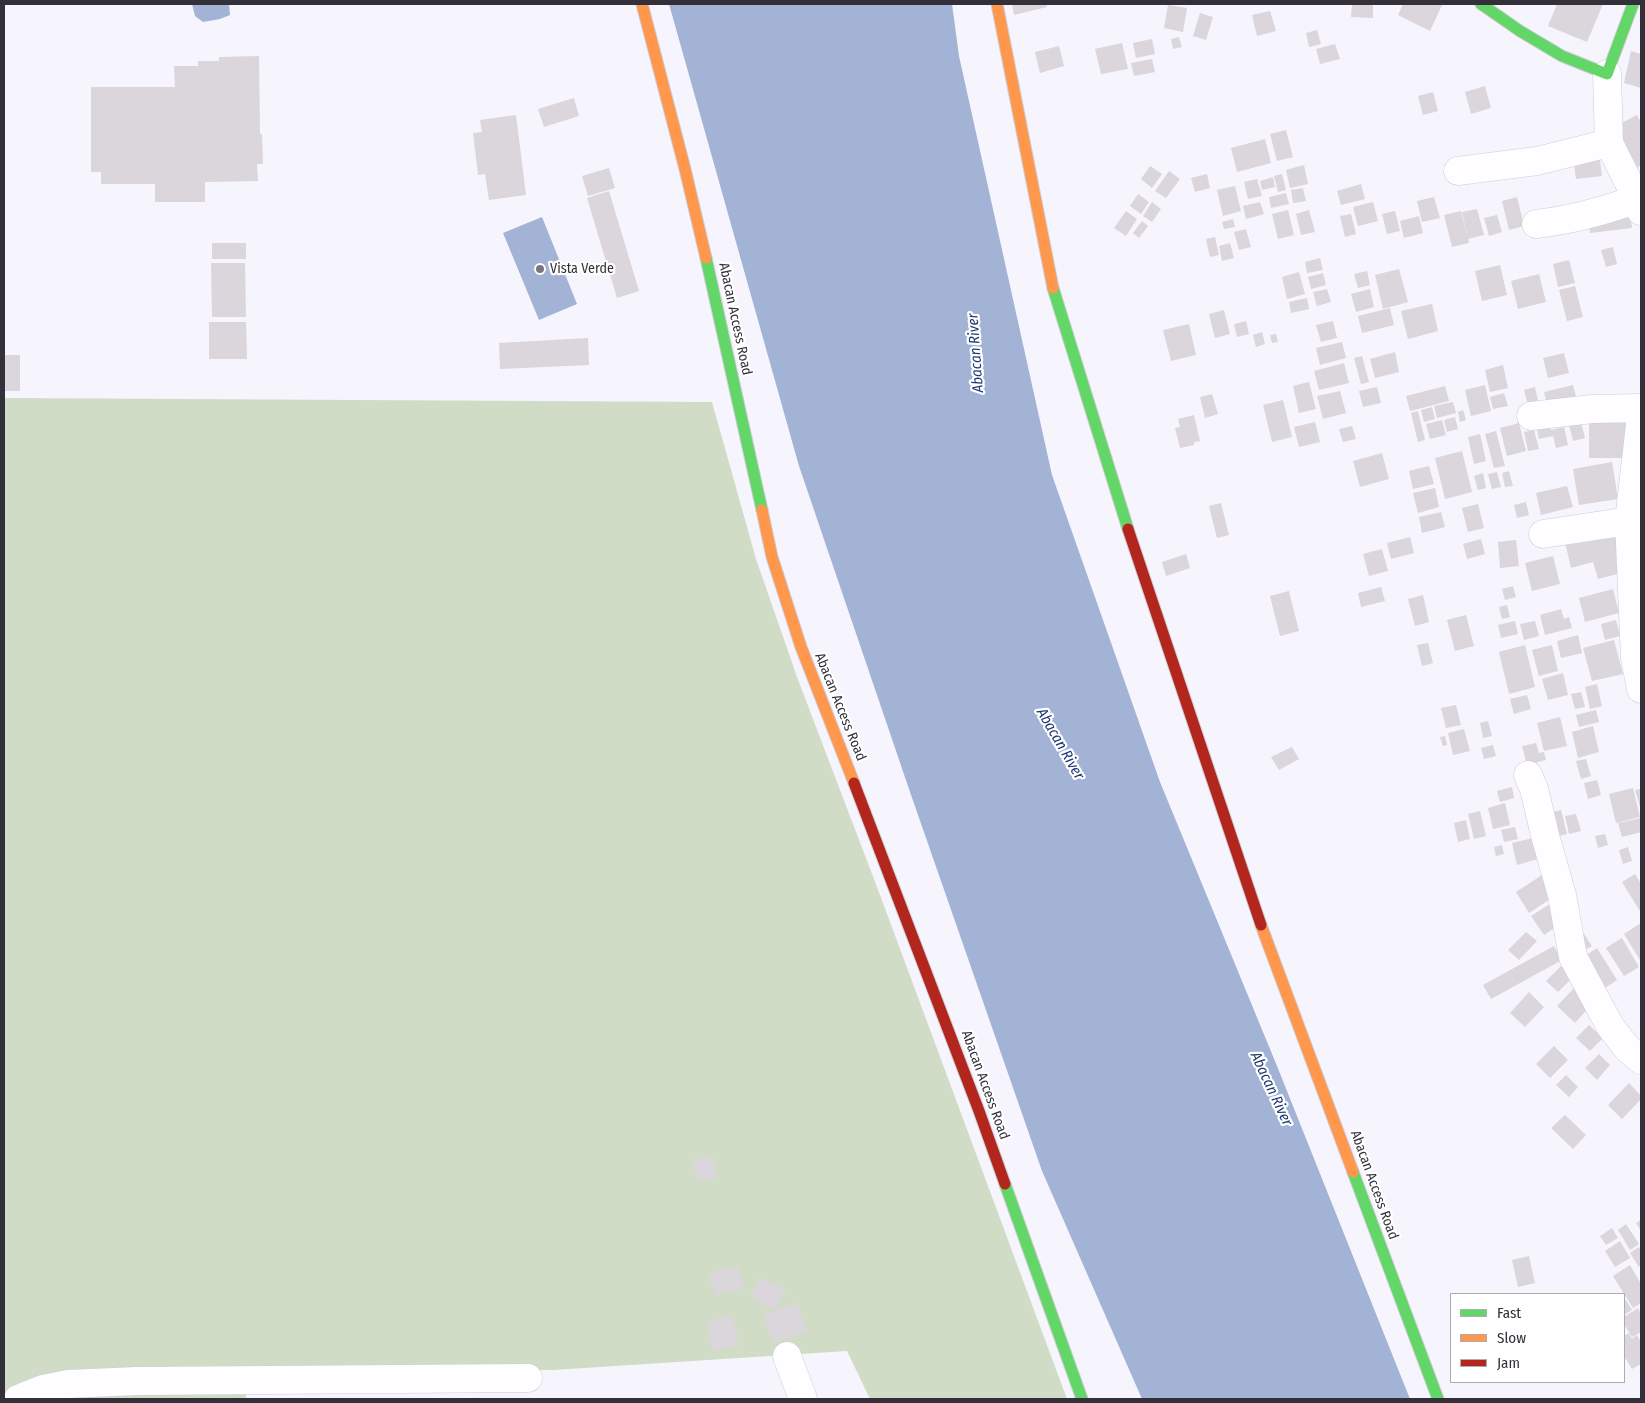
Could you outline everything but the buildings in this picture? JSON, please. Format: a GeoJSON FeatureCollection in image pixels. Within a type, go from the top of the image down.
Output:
{"type":"FeatureCollection","features":[{"type":"Feature","properties":{"kind":"street","name":"Abacan Access Road"},"geometry":{"type":"LineString","coordinates":[[642,4],[718,307],[772,557],[800,647],[980,1111],[1082,1399]]}},
{"type":"Feature","properties":{"kind":"street","name":"Abacan Access Road"},"geometry":{"type":"LineString","coordinates":[[996,4],[1051,281],[1112,482],[1259,920],[1438,1399]]}},
{"type":"Feature","properties":{"kind":"street"},"geometry":{"type":"LineString","coordinates":[[1481,4],[1520,31],[1562,56],[1607,74]]}},
{"type":"Feature","properties":{"kind":"street"},"geometry":{"type":"LineString","coordinates":[[1536,224],[1570,219],[1609,209],[1639,205],[1609,143],[1607,74],[1633,4]]}},
{"type":"Feature","properties":{"kind":"street"},"geometry":{"type":"LineString","coordinates":[[1458,171],[1537,161],[1609,143]]}},
{"type":"Feature","properties":{"kind":"street"},"geometry":{"type":"LineString","coordinates":[[1532,416],[1592,409],[1641,408]]}},
{"type":"Feature","properties":{"kind":"street"},"geometry":{"type":"LineString","coordinates":[[1641,416],[1629,520],[1635,658],[1641,689]]}},
{"type":"Feature","properties":{"kind":"street"},"geometry":{"type":"LineString","coordinates":[[1543,534],[1629,520]]}},
{"type":"Feature","properties":{"kind":"street"},"geometry":{"type":"LineString","coordinates":[[1528,775],[1534,789],[1562,895],[1573,957],[1610,1026],[1627,1048],[1641,1060]]}},
{"type":"Feature","properties":{"kind":"street"},"geometry":{"type":"LineString","coordinates":[[787,1356],[803,1399]]}},
{"type":"Feature","properties":{"kind":"street"},"geometry":{"type":"LineString","coordinates":[[18,1399],[43,1389],[85,1383],[528,1378]]}},
{"type":"Feature","properties":{"kind":"green space"},"geometry":{"type":"Polygon","coordinates":[[[4,398],[712,402],[756,559],[797,677],[1067,1399],[870,1399],[847,1351],[553,1370],[95,1373],[37,1381],[4,1396],[4,398]]]}},
{"type":"Feature","properties":{"kind":"green space"},"geometry":{"type":"Polygon","coordinates":[[[246,1387],[246,1399],[38,1399],[246,1387]]]}},
{"type":"Feature","properties":{"kind":"water"},"geometry":{"type":"Polygon","coordinates":[[[192,4],[229,4],[230,15],[203,22],[195,16],[192,4]]]}},
{"type":"Feature","properties":{"kind":"water","name":"Abacan River"},"geometry":{"type":"Polygon","coordinates":[[[669,4],[952,4],[959,56],[1052,475],[1160,782],[1277,1066],[1410,1399],[1142,1399],[1042,1171],[799,466],[669,4]]]}},
{"type":"Feature","properties":{"kind":"water","name":"Vista Verde"},"geometry":{"type":"Polygon","coordinates":[[[542,217],[577,304],[539,320],[503,233],[542,217]]]}},
{"type":"Feature","properties":{"kind":"traffic: fast"},"geometry":{"type":"LineString","coordinates":[[1481,4],[1520,31],[1562,56],[1607,74],[1633,4]]}},
{"type":"Feature","properties":{"kind":"traffic: fast"},"geometry":{"type":"LineString","coordinates":[[706,258],[762,510]]}},
{"type":"Feature","properties":{"kind":"traffic: fast"},"geometry":{"type":"LineString","coordinates":[[1053,288],[1128,529]]}},
{"type":"Feature","properties":{"kind":"traffic: fast"},"geometry":{"type":"LineString","coordinates":[[1353,1172],[1438,1399]]}},
{"type":"Feature","properties":{"kind":"traffic: fast"},"geometry":{"type":"LineString","coordinates":[[1005,1184],[1082,1399]]}},
{"type":"Feature","properties":{"kind":"traffic: slow"},"geometry":{"type":"LineString","coordinates":[[642,4],[706,258]]}},
{"type":"Feature","properties":{"kind":"traffic: slow"},"geometry":{"type":"LineString","coordinates":[[997,4],[1053,288]]}},
{"type":"Feature","properties":{"kind":"traffic: slow"},"geometry":{"type":"LineString","coordinates":[[762,510],[772,557],[801,647],[854,783]]}},
{"type":"Feature","properties":{"kind":"traffic: slow"},"geometry":{"type":"LineString","coordinates":[[1261,925],[1353,1172]]}},
{"type":"Feature","properties":{"kind":"traffic: jam"},"geometry":{"type":"LineString","coordinates":[[1128,529],[1261,925]]}},
{"type":"Feature","properties":{"kind":"traffic: jam"},"geometry":{"type":"LineString","coordinates":[[854,783],[1005,1184]]}},
{"type":"Feature","properties":{"kind":"place","name":"Vista Verde"},"geometry":{"type":"Point","coordinates":[540,269]}}]}
